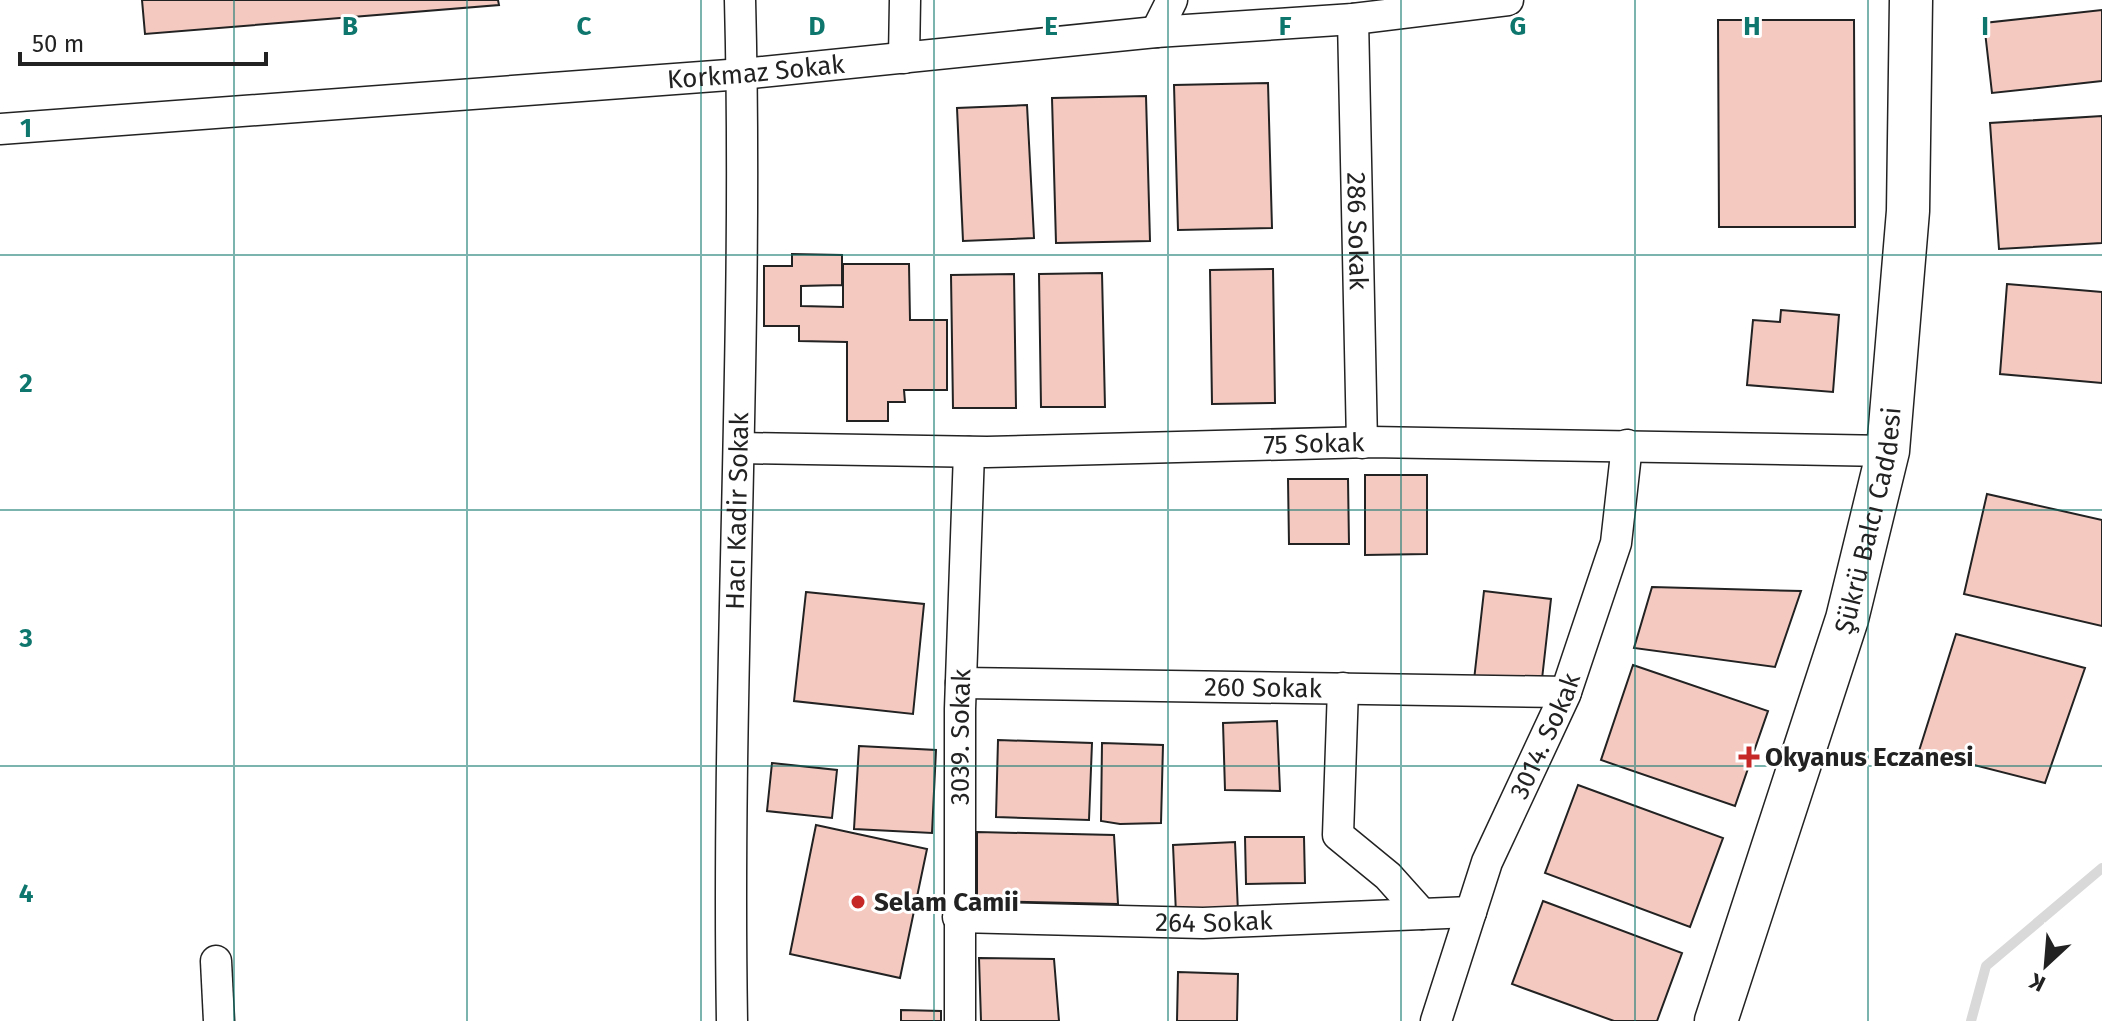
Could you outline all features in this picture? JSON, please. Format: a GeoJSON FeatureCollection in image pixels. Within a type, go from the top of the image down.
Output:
{"type":"FeatureCollection","features":[{"type":"Feature","properties":{"kind":"street","name":"Hacı Kadir Sokak"},"geometry":{"type":"LineString","coordinates":[[732,1021],[730,882],[740,448],[740,0]]}},
{"type":"Feature","properties":{"kind":"street"},"geometry":{"type":"LineString","coordinates":[[904,58],[905,0]]}},
{"type":"Feature","properties":{"kind":"street"},"geometry":{"type":"LineString","coordinates":[[1156,32],[1172,0]]}},
{"type":"Feature","properties":{"kind":"street","name":"Korkmaz Sokak"},"geometry":{"type":"LineString","coordinates":[[0,129],[742,74],[1156,32],[1353,19],[1508,0]]}},
{"type":"Feature","properties":{"kind":"street","name":"Şükrü Balcı Caddesi"},"geometry":{"type":"LineString","coordinates":[[1716,1021],[1847,619],[1888,451],[1908,211],[1911,0]]}},
{"type":"Feature","properties":{"kind":"street","name":"286 Sokak"},"geometry":{"type":"LineString","coordinates":[[1353,19],[1362,443]]}},
{"type":"Feature","properties":{"kind":"street","name":"75 Sokak"},"geometry":{"type":"LineString","coordinates":[[740,448],[969,452],[1362,443],[1888,451]]}},
{"type":"Feature","properties":{"kind":"street","name":"3014. Sokak"},"geometry":{"type":"LineString","coordinates":[[1436,1021],[1487,862],[1566,692],[1616,543],[1627,445]]}},
{"type":"Feature","properties":{"kind":"street","name":"3039. Sokak"},"geometry":{"type":"LineString","coordinates":[[960,1021],[961,683],[969,452]]}},
{"type":"Feature","properties":{"kind":"street","name":"260 Sokak"},"geometry":{"type":"LineString","coordinates":[[961,683],[1566,692]]}},
{"type":"Feature","properties":{"kind":"street"},"geometry":{"type":"LineString","coordinates":[[1343,688],[1338,835],[1388,876],[1422,914]]}},
{"type":"Feature","properties":{"kind":"street","name":"264 Sokak"},"geometry":{"type":"LineString","coordinates":[[958,917],[1203,923],[1471,912]]}},
{"type":"Feature","properties":{"kind":"street"},"geometry":{"type":"LineString","coordinates":[[216,961],[219,1021]]}},
{"type":"Feature","properties":{"kind":"building"},"geometry":{"type":"Polygon","coordinates":[[[142,0],[498,0],[499,5],[145,34],[142,0]]]}},
{"type":"Feature","properties":{"kind":"building"},"geometry":{"type":"Polygon","coordinates":[[[2102,10],[2102,81],[1992,93],[1984,23],[2102,10]]]}},
{"type":"Feature","properties":{"kind":"building"},"geometry":{"type":"Polygon","coordinates":[[[1718,20],[1854,20],[1855,227],[1719,227],[1718,20]]]}},
{"type":"Feature","properties":{"kind":"building"},"geometry":{"type":"Polygon","coordinates":[[[1268,83],[1272,228],[1178,230],[1174,85],[1268,83]]]}},
{"type":"Feature","properties":{"kind":"building"},"geometry":{"type":"Polygon","coordinates":[[[1146,96],[1150,241],[1056,243],[1052,98],[1146,96]]]}},
{"type":"Feature","properties":{"kind":"building"},"geometry":{"type":"Polygon","coordinates":[[[1027,105],[1034,238],[963,241],[957,108],[1027,105]]]}},
{"type":"Feature","properties":{"kind":"building"},"geometry":{"type":"Polygon","coordinates":[[[2102,116],[2102,243],[1999,249],[1990,123],[2102,116]]]}},
{"type":"Feature","properties":{"kind":"building"},"geometry":{"type":"Polygon","coordinates":[[[792,254],[842,255],[842,285],[801,286],[801,306],[843,307],[843,264],[909,264],[910,320],[947,320],[947,390],[904,390],[905,402],[888,402],[888,421],[847,421],[847,342],[799,341],[799,326],[764,326],[764,266],[792,266],[792,254]]]}},
{"type":"Feature","properties":{"kind":"building"},"geometry":{"type":"Polygon","coordinates":[[[1273,269],[1275,403],[1212,404],[1210,270],[1273,269]]]}},
{"type":"Feature","properties":{"kind":"building"},"geometry":{"type":"Polygon","coordinates":[[[1102,273],[1105,407],[1041,407],[1039,274],[1102,273]]]}},
{"type":"Feature","properties":{"kind":"building"},"geometry":{"type":"Polygon","coordinates":[[[1014,274],[1016,408],[953,408],[951,275],[1014,274]]]}},
{"type":"Feature","properties":{"kind":"building"},"geometry":{"type":"Polygon","coordinates":[[[2007,284],[2102,292],[2102,383],[2000,374],[2007,284]]]}},
{"type":"Feature","properties":{"kind":"building"},"geometry":{"type":"Polygon","coordinates":[[[1781,310],[1839,315],[1833,392],[1747,385],[1753,320],[1780,322],[1781,310]]]}},
{"type":"Feature","properties":{"kind":"building"},"geometry":{"type":"Polygon","coordinates":[[[1365,475],[1427,475],[1427,554],[1365,555],[1365,475]]]}},
{"type":"Feature","properties":{"kind":"building"},"geometry":{"type":"Polygon","coordinates":[[[1288,479],[1348,479],[1349,544],[1289,544],[1288,479]]]}},
{"type":"Feature","properties":{"kind":"building"},"geometry":{"type":"Polygon","coordinates":[[[1987,494],[2102,520],[2102,626],[1964,594],[1987,494]]]}},
{"type":"Feature","properties":{"kind":"building"},"geometry":{"type":"Polygon","coordinates":[[[1652,587],[1801,591],[1775,667],[1634,648],[1652,587]]]}},
{"type":"Feature","properties":{"kind":"building"},"geometry":{"type":"Polygon","coordinates":[[[1484,591],[1551,599],[1541,688],[1474,680],[1484,591]]]}},
{"type":"Feature","properties":{"kind":"building"},"geometry":{"type":"Polygon","coordinates":[[[806,592],[924,604],[913,714],[794,701],[806,592]]]}},
{"type":"Feature","properties":{"kind":"building"},"geometry":{"type":"Polygon","coordinates":[[[1956,634],[2085,668],[2045,783],[1919,751],[1956,634]]]}},
{"type":"Feature","properties":{"kind":"building"},"geometry":{"type":"Polygon","coordinates":[[[1633,665],[1768,711],[1735,806],[1601,760],[1633,665]]]}},
{"type":"Feature","properties":{"kind":"building"},"geometry":{"type":"Polygon","coordinates":[[[1277,721],[1280,791],[1225,790],[1223,723],[1277,721]]]}},
{"type":"Feature","properties":{"kind":"building"},"geometry":{"type":"Polygon","coordinates":[[[998,740],[1092,743],[1089,820],[996,817],[998,740]]]}},
{"type":"Feature","properties":{"kind":"building"},"geometry":{"type":"Polygon","coordinates":[[[1102,743],[1163,745],[1161,823],[1101,821],[1102,743]]]}},
{"type":"Feature","properties":{"kind":"building"},"geometry":{"type":"Polygon","coordinates":[[[859,746],[936,750],[932,833],[854,829],[859,746]]]}},
{"type":"Feature","properties":{"kind":"building"},"geometry":{"type":"Polygon","coordinates":[[[772,763],[837,770],[832,818],[767,811],[772,763]]]}},
{"type":"Feature","properties":{"kind":"building"},"geometry":{"type":"Polygon","coordinates":[[[1578,785],[1723,838],[1690,927],[1545,873],[1578,785]]]}},
{"type":"Feature","properties":{"kind":"building","name":"Selam Camii"},"geometry":{"type":"Polygon","coordinates":[[[816,825],[927,849],[900,978],[790,954],[816,825]]]}},
{"type":"Feature","properties":{"kind":"building"},"geometry":{"type":"Polygon","coordinates":[[[977,832],[1114,835],[1118,904],[977,901],[977,832]]]}},
{"type":"Feature","properties":{"kind":"building"},"geometry":{"type":"Polygon","coordinates":[[[1245,837],[1304,837],[1305,883],[1246,884],[1245,837]]]}},
{"type":"Feature","properties":{"kind":"building"},"geometry":{"type":"Polygon","coordinates":[[[1235,842],[1238,912],[1176,914],[1173,845],[1235,842]]]}},
{"type":"Feature","properties":{"kind":"building"},"geometry":{"type":"Polygon","coordinates":[[[1543,901],[1682,953],[1657,1021],[1614,1021],[1512,984],[1543,901]]]}},
{"type":"Feature","properties":{"kind":"building"},"geometry":{"type":"Polygon","coordinates":[[[979,958],[1054,959],[1059,1021],[981,1021],[979,958]]]}},
{"type":"Feature","properties":{"kind":"building"},"geometry":{"type":"Polygon","coordinates":[[[1178,972],[1238,974],[1237,1021],[1177,1021],[1178,972]]]}},
{"type":"Feature","properties":{"kind":"building"},"geometry":{"type":"Polygon","coordinates":[[[901,1010],[941,1011],[941,1021],[901,1021],[901,1010]]]}},
{"type":"Feature","properties":{"kind":"waterway"},"geometry":{"type":"LineString","coordinates":[[1971,1021],[1986,966],[2102,868]]}},
{"type":"Feature","properties":{"kind":"place","name":"Okyanus Eczanesi"},"geometry":{"type":"Point","coordinates":[1749,757]}},
{"type":"Feature","properties":{"kind":"place","name":"Selam Camii"},"geometry":{"type":"Point","coordinates":[858,902]}}]}
